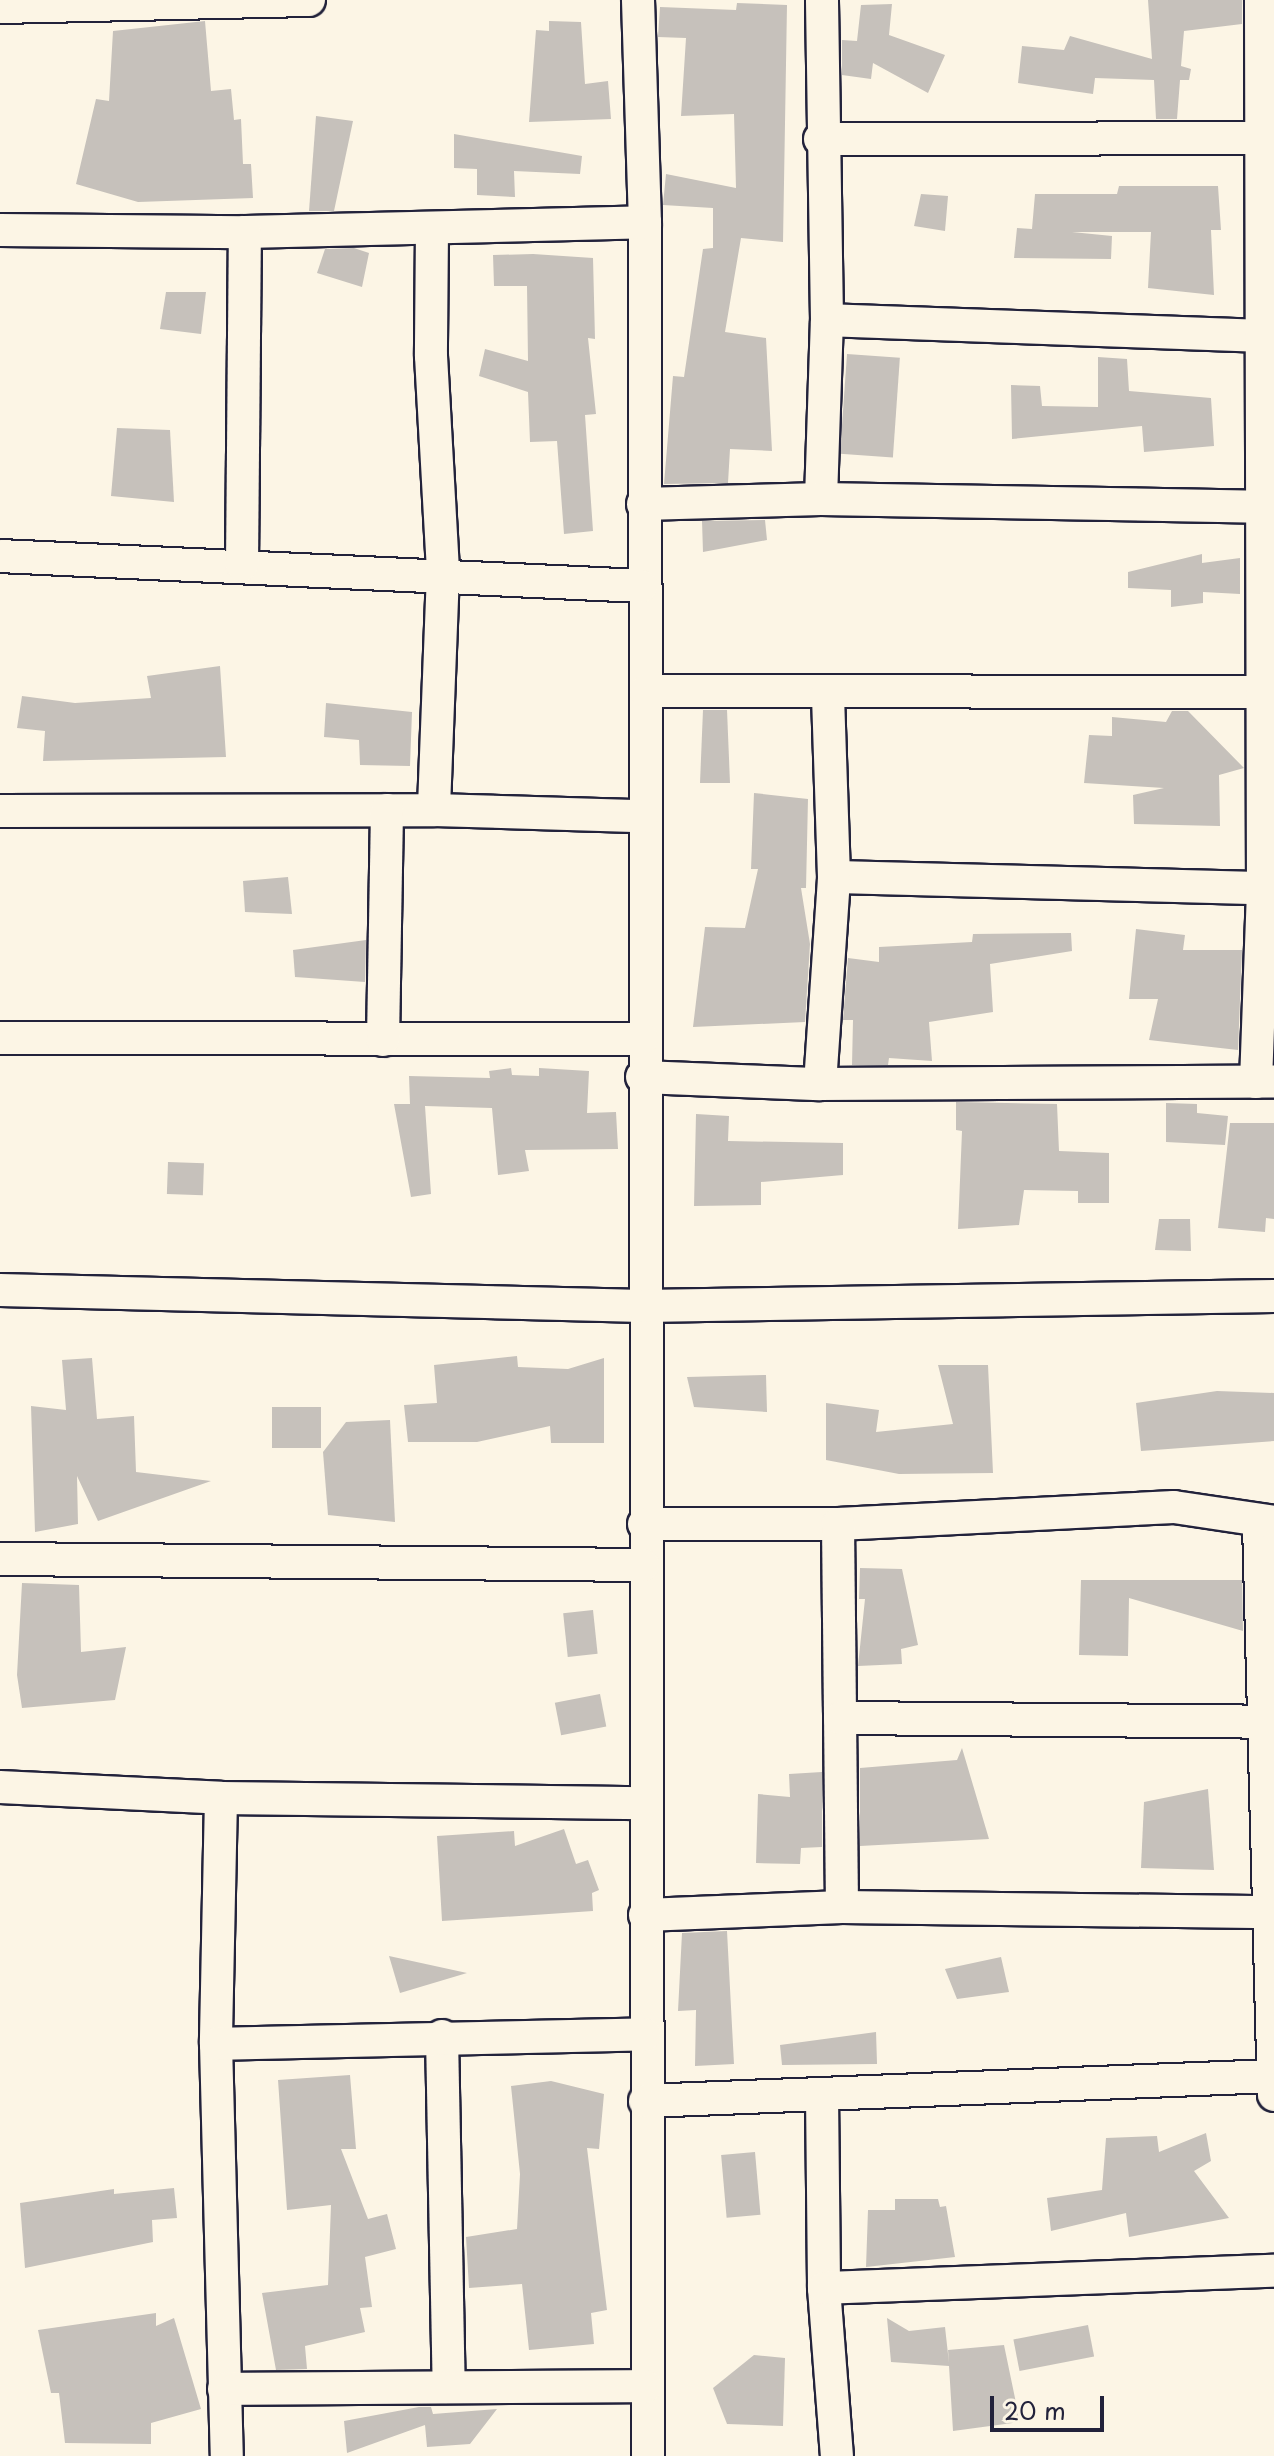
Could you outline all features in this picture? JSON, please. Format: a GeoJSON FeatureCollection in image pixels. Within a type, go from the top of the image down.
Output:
{"type":"FeatureCollection","features":[{"type":"Feature","properties":{"kind":"street"},"geometry":{"type":"LineString","coordinates":[[0,7],[309,0]]}},
{"type":"Feature","properties":{"kind":"street"},"geometry":{"type":"LineString","coordinates":[[638,0],[645,222],[641,586],[646,691],[642,816],[642,1077],[648,2456]]}},
{"type":"Feature","properties":{"kind":"street"},"geometry":{"type":"LineString","coordinates":[[821,499],[827,320],[820,139],[822,0]]}},
{"type":"Feature","properties":{"kind":"street"},"geometry":{"type":"LineString","coordinates":[[642,1077],[820,1084],[1265,1082],[1263,888],[1269,507],[1262,336],[1261,0]]}},
{"type":"Feature","properties":{"kind":"street"},"geometry":{"type":"LineString","coordinates":[[820,139],[1263,138]]}},
{"type":"Feature","properties":{"kind":"street"},"geometry":{"type":"LineString","coordinates":[[0,230],[245,232],[645,222]]}},
{"type":"Feature","properties":{"kind":"street"},"geometry":{"type":"LineString","coordinates":[[432,229],[431,356],[443,573],[434,810]]}},
{"type":"Feature","properties":{"kind":"street"},"geometry":{"type":"LineString","coordinates":[[242,565],[245,232]]}},
{"type":"Feature","properties":{"kind":"street"},"geometry":{"type":"LineString","coordinates":[[827,320],[1262,336]]}},
{"type":"Feature","properties":{"kind":"street"},"geometry":{"type":"LineString","coordinates":[[643,504],[821,499],[1269,507]]}},
{"type":"Feature","properties":{"kind":"street"},"geometry":{"type":"LineString","coordinates":[[0,556],[443,573],[641,586]]}},
{"type":"Feature","properties":{"kind":"street"},"geometry":{"type":"LineString","coordinates":[[646,691],[1268,692]]}},
{"type":"Feature","properties":{"kind":"street"},"geometry":{"type":"LineString","coordinates":[[820,1084],[834,877],[828,692]]}},
{"type":"Feature","properties":{"kind":"street"},"geometry":{"type":"LineString","coordinates":[[383,1040],[387,810]]}},
{"type":"Feature","properties":{"kind":"street"},"geometry":{"type":"LineString","coordinates":[[0,811],[434,810],[642,816]]}},
{"type":"Feature","properties":{"kind":"street"},"geometry":{"type":"LineString","coordinates":[[834,877],[1263,888]]}},
{"type":"Feature","properties":{"kind":"street"},"geometry":{"type":"LineString","coordinates":[[0,1038],[642,1039]]}},
{"type":"Feature","properties":{"kind":"street"},"geometry":{"type":"LineString","coordinates":[[0,1290],[643,1306],[1274,1296]]}},
{"type":"Feature","properties":{"kind":"street"},"geometry":{"type":"LineString","coordinates":[[644,1524],[838,1524],[1174,1507],[1267,1522],[1274,2095]]}},
{"type":"Feature","properties":{"kind":"street"},"geometry":{"type":"LineString","coordinates":[[838,1524],[842,1907]]}},
{"type":"Feature","properties":{"kind":"street"},"geometry":{"type":"LineString","coordinates":[[0,1559],[643,1565]]}},
{"type":"Feature","properties":{"kind":"street"},"geometry":{"type":"LineString","coordinates":[[840,1718],[1268,1722]]}},
{"type":"Feature","properties":{"kind":"street"},"geometry":{"type":"LineString","coordinates":[[0,1787],[221,1798],[644,1803]]}},
{"type":"Feature","properties":{"kind":"street"},"geometry":{"type":"LineString","coordinates":[[221,1798],[216,2044],[227,2456]]}},
{"type":"Feature","properties":{"kind":"street"},"geometry":{"type":"LineString","coordinates":[[645,1915],[842,1907],[1272,1912]]}},
{"type":"Feature","properties":{"kind":"street"},"geometry":{"type":"LineString","coordinates":[[216,2044],[442,2036],[645,2034]]}},
{"type":"Feature","properties":{"kind":"street"},"geometry":{"type":"LineString","coordinates":[[442,2036],[449,2387]]}},
{"type":"Feature","properties":{"kind":"street"},"geometry":{"type":"LineString","coordinates":[[645,2101],[1274,2076]]}},
{"type":"Feature","properties":{"kind":"street"},"geometry":{"type":"LineString","coordinates":[[822,2094],[824,2288],[837,2456]]}},
{"type":"Feature","properties":{"kind":"street"},"geometry":{"type":"LineString","coordinates":[[824,2288],[1274,2271]]}},
{"type":"Feature","properties":{"kind":"street"},"geometry":{"type":"LineString","coordinates":[[224,2389],[646,2386]]}},
{"type":"Feature","properties":{"kind":"building"},"geometry":{"type":"Polygon","coordinates":[[[1148,0],[1242,0],[1242,24],[1184,31],[1181,66],[1191,69],[1189,80],[1180,80],[1177,119],[1156,119],[1154,80],[1095,78],[1093,94],[1018,83],[1022,46],[1064,50],[1070,36],[1152,59],[1148,0]]]}},
{"type":"Feature","properties":{"kind":"building"},"geometry":{"type":"Polygon","coordinates":[[[737,3],[787,5],[783,242],[741,238],[725,332],[766,338],[772,451],[730,449],[728,483],[664,484],[673,376],[684,377],[703,249],[713,248],[713,208],[663,205],[666,174],[736,188],[734,114],[681,116],[686,38],[658,37],[660,7],[736,10],[737,3]]]}},
{"type":"Feature","properties":{"kind":"building"},"geometry":{"type":"Polygon","coordinates":[[[892,4],[889,35],[945,55],[928,93],[873,63],[871,79],[842,75],[842,40],[857,41],[861,5],[892,4]]]}},
{"type":"Feature","properties":{"kind":"building"},"geometry":{"type":"Polygon","coordinates":[[[205,21],[211,91],[231,89],[234,120],[241,119],[243,164],[251,164],[253,198],[138,202],[76,184],[96,99],[109,101],[113,31],[205,21]]]}},
{"type":"Feature","properties":{"kind":"building"},"geometry":{"type":"Polygon","coordinates":[[[549,21],[581,22],[585,84],[608,81],[611,119],[529,122],[536,30],[549,31],[549,21]]]}},
{"type":"Feature","properties":{"kind":"building"},"geometry":{"type":"Polygon","coordinates":[[[316,116],[353,121],[334,211],[309,211],[316,116]]]}},
{"type":"Feature","properties":{"kind":"building"},"geometry":{"type":"Polygon","coordinates":[[[454,134],[582,156],[580,174],[514,171],[515,197],[477,195],[477,169],[454,168],[454,134]]]}},
{"type":"Feature","properties":{"kind":"building"},"geometry":{"type":"Polygon","coordinates":[[[1119,186],[1218,186],[1221,230],[1211,230],[1214,295],[1148,288],[1151,232],[1072,232],[1112,236],[1111,259],[1014,258],[1017,228],[1032,229],[1035,194],[1117,194],[1119,186]]]}},
{"type":"Feature","properties":{"kind":"building"},"geometry":{"type":"Polygon","coordinates":[[[921,194],[948,196],[945,231],[914,226],[921,194]]]}},
{"type":"Feature","properties":{"kind":"building"},"geometry":{"type":"Polygon","coordinates":[[[354,248],[369,253],[362,287],[317,273],[325,249],[354,248]]]}},
{"type":"Feature","properties":{"kind":"building"},"geometry":{"type":"Polygon","coordinates":[[[493,255],[593,258],[595,339],[588,338],[596,414],[585,415],[593,531],[564,534],[557,441],[530,442],[528,392],[479,376],[485,349],[528,361],[527,286],[494,286],[493,255]]]}},
{"type":"Feature","properties":{"kind":"building"},"geometry":{"type":"Polygon","coordinates":[[[166,292],[206,292],[201,334],[160,329],[166,292]]]}},
{"type":"Feature","properties":{"kind":"building"},"geometry":{"type":"Polygon","coordinates":[[[847,354],[900,358],[893,457],[840,454],[847,354]]]}},
{"type":"Feature","properties":{"kind":"building"},"geometry":{"type":"Polygon","coordinates":[[[1098,357],[1127,359],[1129,391],[1211,398],[1214,446],[1144,452],[1142,426],[1012,439],[1011,385],[1040,386],[1042,406],[1098,407],[1098,357]]]}},
{"type":"Feature","properties":{"kind":"building"},"geometry":{"type":"Polygon","coordinates":[[[117,428],[170,430],[174,502],[111,496],[117,428]]]}},
{"type":"Feature","properties":{"kind":"building"},"geometry":{"type":"Polygon","coordinates":[[[765,520],[767,540],[703,552],[702,521],[765,520]]]}},
{"type":"Feature","properties":{"kind":"building"},"geometry":{"type":"Polygon","coordinates":[[[1202,554],[1202,563],[1240,558],[1240,594],[1203,592],[1203,603],[1171,607],[1171,590],[1128,588],[1128,572],[1202,554]]]}},
{"type":"Feature","properties":{"kind":"building"},"geometry":{"type":"Polygon","coordinates":[[[220,666],[226,757],[43,761],[45,731],[17,728],[22,696],[75,703],[151,698],[147,676],[220,666]]]}},
{"type":"Feature","properties":{"kind":"building"},"geometry":{"type":"Polygon","coordinates":[[[326,703],[412,712],[410,766],[360,765],[359,740],[324,737],[326,703]]]}},
{"type":"Feature","properties":{"kind":"building"},"geometry":{"type":"Polygon","coordinates":[[[703,710],[727,710],[730,783],[700,783],[703,710]]]}},
{"type":"Feature","properties":{"kind":"building"},"geometry":{"type":"Polygon","coordinates":[[[1172,711],[1188,711],[1244,768],[1219,775],[1220,826],[1134,824],[1133,795],[1164,788],[1084,783],[1089,735],[1112,736],[1112,717],[1166,722],[1172,711]]]}},
{"type":"Feature","properties":{"kind":"building"},"geometry":{"type":"Polygon","coordinates":[[[754,793],[808,799],[806,888],[801,888],[810,944],[805,1022],[693,1027],[705,927],[745,928],[758,869],[751,869],[754,793]]]}},
{"type":"Feature","properties":{"kind":"building"},"geometry":{"type":"Polygon","coordinates":[[[288,877],[292,914],[245,912],[243,881],[288,877]]]}},
{"type":"Feature","properties":{"kind":"building"},"geometry":{"type":"Polygon","coordinates":[[[1136,929],[1185,935],[1183,950],[1242,950],[1238,1050],[1149,1040],[1158,999],[1129,999],[1136,929]]]}},
{"type":"Feature","properties":{"kind":"building"},"geometry":{"type":"Polygon","coordinates":[[[1071,933],[1072,951],[990,964],[993,1012],[929,1022],[932,1061],[889,1058],[888,1065],[852,1065],[853,1020],[843,1020],[848,958],[879,962],[879,947],[972,942],[973,934],[1071,933]]]}},
{"type":"Feature","properties":{"kind":"building"},"geometry":{"type":"Polygon","coordinates":[[[366,940],[365,982],[295,977],[293,950],[366,940]]]}},
{"type":"Feature","properties":{"kind":"building"},"geometry":{"type":"Polygon","coordinates":[[[511,1068],[512,1075],[539,1076],[539,1068],[589,1071],[587,1113],[616,1112],[618,1149],[525,1150],[529,1171],[498,1175],[492,1108],[425,1106],[431,1194],[411,1197],[394,1104],[410,1104],[409,1076],[490,1078],[489,1071],[511,1068]]]}},
{"type":"Feature","properties":{"kind":"building"},"geometry":{"type":"Polygon","coordinates":[[[956,1102],[1057,1104],[1059,1151],[1109,1153],[1109,1203],[1078,1203],[1078,1191],[1024,1190],[1019,1225],[958,1229],[962,1131],[956,1130],[956,1102]]]}},
{"type":"Feature","properties":{"kind":"building"},"geometry":{"type":"Polygon","coordinates":[[[1166,1103],[1197,1104],[1197,1113],[1228,1116],[1225,1145],[1166,1142],[1166,1103]]]}},
{"type":"Feature","properties":{"kind":"building"},"geometry":{"type":"Polygon","coordinates":[[[696,1114],[729,1116],[728,1141],[843,1143],[843,1175],[761,1182],[761,1205],[694,1206],[696,1114]]]}},
{"type":"Feature","properties":{"kind":"building"},"geometry":{"type":"Polygon","coordinates":[[[1230,1123],[1274,1123],[1274,1219],[1266,1218],[1265,1232],[1218,1228],[1230,1123]]]}},
{"type":"Feature","properties":{"kind":"building"},"geometry":{"type":"Polygon","coordinates":[[[168,1162],[204,1163],[203,1195],[167,1194],[168,1162]]]}},
{"type":"Feature","properties":{"kind":"building"},"geometry":{"type":"Polygon","coordinates":[[[1159,1219],[1190,1219],[1191,1251],[1155,1250],[1159,1219]]]}},
{"type":"Feature","properties":{"kind":"building"},"geometry":{"type":"Polygon","coordinates":[[[517,1356],[518,1367],[568,1369],[604,1358],[604,1443],[551,1443],[550,1426],[477,1442],[408,1442],[404,1405],[437,1403],[434,1365],[517,1356]]]}},
{"type":"Feature","properties":{"kind":"building"},"geometry":{"type":"Polygon","coordinates":[[[92,1358],[97,1419],[134,1416],[136,1472],[211,1481],[98,1521],[77,1476],[78,1524],[35,1532],[31,1406],[66,1410],[62,1360],[92,1358]]]}},
{"type":"Feature","properties":{"kind":"building"},"geometry":{"type":"Polygon","coordinates":[[[938,1365],[988,1365],[993,1473],[899,1474],[826,1460],[826,1403],[879,1410],[876,1432],[953,1424],[938,1365]]]}},
{"type":"Feature","properties":{"kind":"building"},"geometry":{"type":"Polygon","coordinates":[[[766,1375],[767,1412],[694,1407],[687,1377],[766,1375]]]}},
{"type":"Feature","properties":{"kind":"building"},"geometry":{"type":"Polygon","coordinates":[[[1217,1391],[1274,1393],[1274,1441],[1141,1451],[1136,1403],[1217,1391]]]}},
{"type":"Feature","properties":{"kind":"building"},"geometry":{"type":"Polygon","coordinates":[[[272,1407],[321,1407],[321,1448],[272,1448],[272,1407]]]}},
{"type":"Feature","properties":{"kind":"building"},"geometry":{"type":"Polygon","coordinates":[[[390,1420],[395,1522],[328,1515],[323,1452],[346,1422],[390,1420]]]}},
{"type":"Feature","properties":{"kind":"building"},"geometry":{"type":"Polygon","coordinates":[[[860,1568],[902,1569],[918,1645],[901,1649],[902,1664],[858,1666],[865,1599],[859,1599],[860,1568]]]}},
{"type":"Feature","properties":{"kind":"building"},"geometry":{"type":"Polygon","coordinates":[[[1081,1580],[1242,1580],[1243,1631],[1129,1598],[1128,1656],[1079,1655],[1081,1580]]]}},
{"type":"Feature","properties":{"kind":"building"},"geometry":{"type":"Polygon","coordinates":[[[22,1583],[79,1585],[81,1652],[126,1647],[115,1700],[22,1708],[17,1675],[22,1583]]]}},
{"type":"Feature","properties":{"kind":"building"},"geometry":{"type":"Polygon","coordinates":[[[593,1610],[598,1654],[568,1657],[563,1613],[593,1610]]]}},
{"type":"Feature","properties":{"kind":"building"},"geometry":{"type":"Polygon","coordinates":[[[600,1694],[606,1726],[561,1735],[555,1703],[600,1694]]]}},
{"type":"Feature","properties":{"kind":"building"},"geometry":{"type":"Polygon","coordinates":[[[962,1748],[989,1839],[860,1846],[860,1768],[957,1760],[962,1748]]]}},
{"type":"Feature","properties":{"kind":"building"},"geometry":{"type":"Polygon","coordinates":[[[822,1772],[822,1847],[801,1848],[800,1864],[756,1863],[758,1794],[790,1797],[789,1774],[822,1772]]]}},
{"type":"Feature","properties":{"kind":"building"},"geometry":{"type":"Polygon","coordinates":[[[1208,1789],[1214,1870],[1141,1868],[1144,1802],[1208,1789]]]}},
{"type":"Feature","properties":{"kind":"building"},"geometry":{"type":"Polygon","coordinates":[[[564,1829],[576,1864],[588,1860],[599,1890],[592,1893],[593,1911],[442,1921],[437,1836],[514,1831],[515,1846],[564,1829]]]}},
{"type":"Feature","properties":{"kind":"building"},"geometry":{"type":"Polygon","coordinates":[[[727,1931],[734,2064],[695,2066],[696,2010],[678,2011],[682,1933],[727,1931]]]}},
{"type":"Feature","properties":{"kind":"building"},"geometry":{"type":"Polygon","coordinates":[[[389,1956],[467,1973],[400,1993],[389,1956]]]}},
{"type":"Feature","properties":{"kind":"building"},"geometry":{"type":"Polygon","coordinates":[[[1001,1957],[1009,1992],[957,1999],[945,1969],[1001,1957]]]}},
{"type":"Feature","properties":{"kind":"building"},"geometry":{"type":"Polygon","coordinates":[[[876,2032],[877,2064],[782,2065],[780,2045],[876,2032]]]}},
{"type":"Feature","properties":{"kind":"building"},"geometry":{"type":"Polygon","coordinates":[[[350,2075],[356,2149],[341,2149],[368,2219],[387,2214],[396,2249],[365,2257],[372,2307],[360,2308],[365,2332],[305,2346],[307,2369],[276,2370],[262,2293],[328,2285],[331,2205],[287,2210],[278,2080],[350,2075]]]}},
{"type":"Feature","properties":{"kind":"building"},"geometry":{"type":"Polygon","coordinates":[[[551,2081],[604,2094],[599,2149],[587,2148],[607,2310],[591,2313],[594,2344],[529,2350],[522,2284],[469,2288],[466,2237],[517,2229],[520,2174],[511,2086],[551,2081]]]}},
{"type":"Feature","properties":{"kind":"building"},"geometry":{"type":"Polygon","coordinates":[[[1206,2133],[1211,2161],[1194,2171],[1229,2218],[1129,2237],[1126,2213],[1051,2231],[1047,2198],[1102,2190],[1106,2138],[1157,2136],[1159,2152],[1206,2133]]]}},
{"type":"Feature","properties":{"kind":"building"},"geometry":{"type":"Polygon","coordinates":[[[755,2152],[760,2215],[727,2218],[721,2155],[755,2152]]]}},
{"type":"Feature","properties":{"kind":"building"},"geometry":{"type":"Polygon","coordinates":[[[174,2188],[177,2218],[152,2220],[153,2242],[25,2268],[20,2203],[114,2189],[114,2194],[174,2188]]]}},
{"type":"Feature","properties":{"kind":"building"},"geometry":{"type":"Polygon","coordinates":[[[895,2199],[938,2199],[940,2207],[946,2206],[955,2257],[866,2267],[868,2210],[895,2210],[895,2199]]]}},
{"type":"Feature","properties":{"kind":"building"},"geometry":{"type":"Polygon","coordinates":[[[156,2313],[156,2326],[174,2318],[201,2409],[151,2423],[151,2444],[65,2443],[59,2393],[51,2393],[38,2330],[156,2313]]]}},
{"type":"Feature","properties":{"kind":"building"},"geometry":{"type":"Polygon","coordinates":[[[887,2318],[909,2331],[945,2327],[949,2363],[948,2350],[1004,2345],[1020,2422],[953,2431],[949,2366],[891,2362],[887,2318]]]}},
{"type":"Feature","properties":{"kind":"building"},"geometry":{"type":"Polygon","coordinates":[[[1088,2325],[1094,2356],[1020,2371],[1013,2340],[1088,2325]]]}},
{"type":"Feature","properties":{"kind":"building"},"geometry":{"type":"Polygon","coordinates":[[[754,2355],[785,2358],[783,2426],[727,2424],[713,2388],[754,2355]]]}},
{"type":"Feature","properties":{"kind":"building"},"geometry":{"type":"Polygon","coordinates":[[[431,2407],[433,2414],[497,2409],[470,2444],[427,2447],[425,2425],[347,2453],[344,2421],[431,2407]]]}}]}
